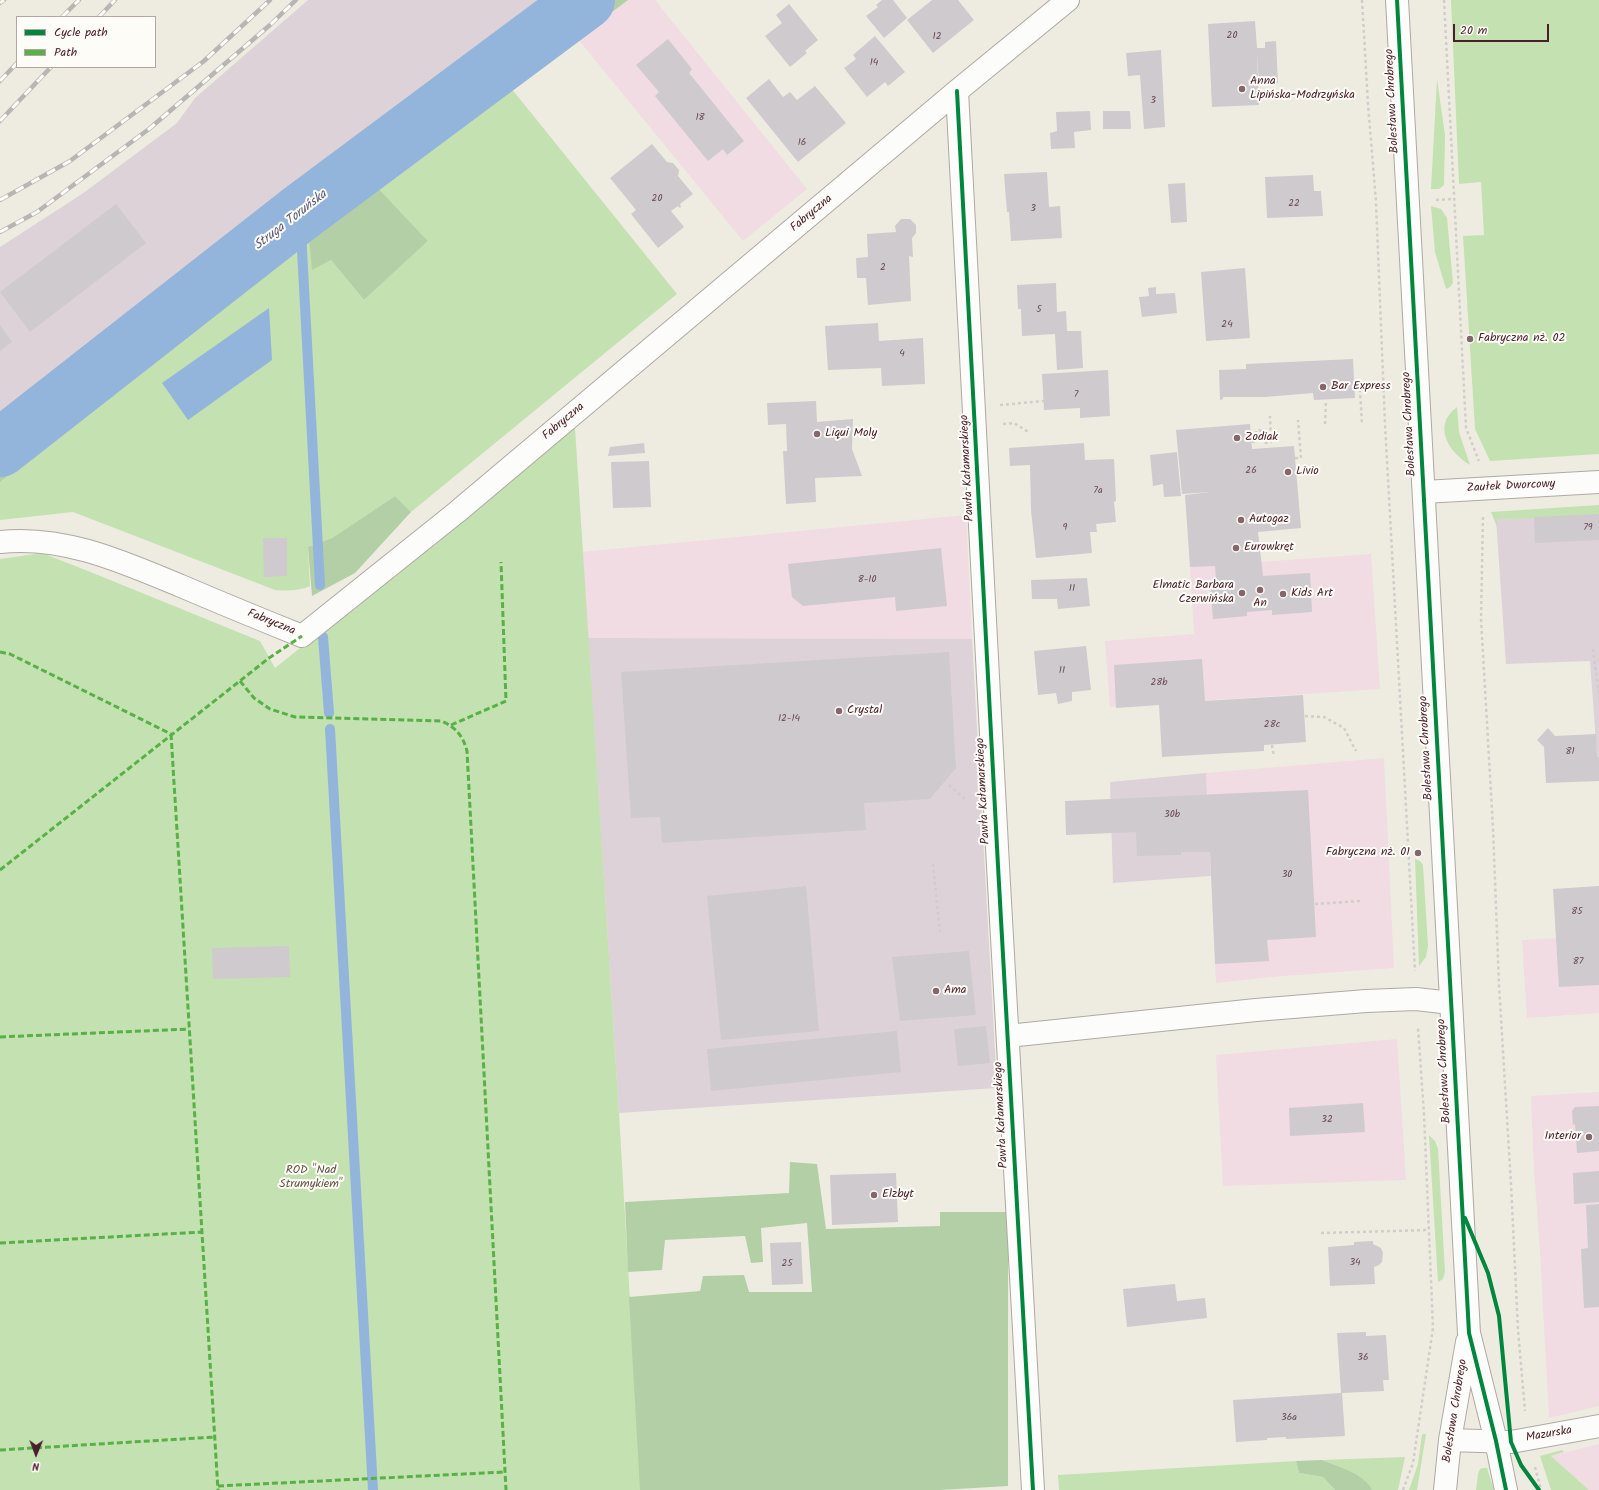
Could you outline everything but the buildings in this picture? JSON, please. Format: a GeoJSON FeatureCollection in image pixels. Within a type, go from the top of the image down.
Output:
{"type":"FeatureCollection","features":[{"type":"Feature","properties":{"kind":"street","name":"Fabryczna"},"geometry":{"type":"LineString","coordinates":[[0,542],[35,541],[62,545],[106,555],[302,636],[457,512],[1068,0]]}},
{"type":"Feature","properties":{"kind":"street","name":"Bolesława Chrobrego"},"geometry":{"type":"LineString","coordinates":[[1397,0],[1469,1333],[1496,1441],[1506,1490]]}},
{"type":"Feature","properties":{"kind":"street","name":"Pawła Kałamarskiego"},"geometry":{"type":"LineString","coordinates":[[958,91],[1033,1490]]}},
{"type":"Feature","properties":{"kind":"street","name":"Zaułek Dworcowy"},"geometry":{"type":"LineString","coordinates":[[1424,492],[1599,482]]}},
{"type":"Feature","properties":{"kind":"street"},"geometry":{"type":"LineString","coordinates":[[1008,1036],[1256,1010],[1366,1001],[1416,999],[1451,1003]]}},
{"type":"Feature","properties":{"kind":"street","name":"Bolesława Chrobrego"},"geometry":{"type":"LineString","coordinates":[[1444,1490],[1450,1440],[1469,1333]]}},
{"type":"Feature","properties":{"kind":"street","name":"Mazurska"},"geometry":{"type":"LineString","coordinates":[[1450,1440],[1511,1442],[1599,1426]]}},
{"type":"Feature","properties":{"kind":"path"},"geometry":{"type":"LineString","coordinates":[[1362,0],[1368,104],[1376,202],[1385,424],[1416,999],[1424,1114],[1433,1328],[1412,1463],[1403,1490]]}},
{"type":"Feature","properties":{"kind":"path"},"geometry":{"type":"LineString","coordinates":[[1444,0],[1466,428],[1481,466],[1483,507],[1481,626],[1493,828],[1499,985],[1518,1330],[1527,1439],[1540,1490]]}},
{"type":"Feature","properties":{"kind":"path"},"geometry":{"type":"LineString","coordinates":[[1354,387],[1360,390],[1362,425]]}},
{"type":"Feature","properties":{"kind":"path"},"geometry":{"type":"LineString","coordinates":[[1325,424],[1326,400]]}},
{"type":"Feature","properties":{"kind":"path"},"geometry":{"type":"LineString","coordinates":[[999,406],[1044,401]]}},
{"type":"Feature","properties":{"kind":"path"},"geometry":{"type":"LineString","coordinates":[[1252,442],[1257,441],[1256,431],[1263,430],[1264,443],[1271,442],[1270,416]]}},
{"type":"Feature","properties":{"kind":"path"},"geometry":{"type":"LineString","coordinates":[[1295,458],[1301,458],[1298,420]]}},
{"type":"Feature","properties":{"kind":"path"},"geometry":{"type":"LineString","coordinates":[[1000,424],[1014,423],[1030,433]]}},
{"type":"Feature","properties":{"kind":"path"},"geometry":{"type":"LineString","coordinates":[[1593,649],[1599,694]]}},
{"type":"Feature","properties":{"kind":"path"},"geometry":{"type":"LineString","coordinates":[[1304,716],[1324,717],[1344,728],[1356,751]]}},
{"type":"Feature","properties":{"kind":"path"},"geometry":{"type":"LineString","coordinates":[[1272,745],[1274,757]]}},
{"type":"Feature","properties":{"kind":"path"},"geometry":{"type":"LineString","coordinates":[[933,864],[940,932]]}},
{"type":"Feature","properties":{"kind":"path"},"geometry":{"type":"LineString","coordinates":[[1315,904],[1360,901]]}},
{"type":"Feature","properties":{"kind":"path"},"geometry":{"type":"LineString","coordinates":[[1321,1233],[1429,1230]]}},
{"type":"Feature","properties":{"kind":"path"},"geometry":{"type":"LineString","coordinates":[[1534,1484],[1540,1490]]}},
{"type":"Feature","properties":{"kind":"shaded area"},"geometry":{"type":"Polygon","coordinates":[[[308,0],[543,0],[239,236],[0,426],[0,247],[82,194],[177,123],[195,98],[308,0]]]}},
{"type":"Feature","properties":{"kind":"shaded area"},"geometry":{"type":"Polygon","coordinates":[[[628,0],[655,0],[807,189],[743,241],[577,38],[628,0]]]}},
{"type":"Feature","properties":{"kind":"shaded area"},"geometry":{"type":"Polygon","coordinates":[[[1599,514],[1599,757],[1597,757],[1590,661],[1506,664],[1496,519],[1599,514]]]}},
{"type":"Feature","properties":{"kind":"shaded area"},"geometry":{"type":"Polygon","coordinates":[[[966,515],[972,639],[588,638],[582,552],[966,515]]]}},
{"type":"Feature","properties":{"kind":"shaded area"},"geometry":{"type":"Polygon","coordinates":[[[1371,554],[1380,689],[1110,707],[1105,641],[1194,634],[1190,567],[1371,554]]]}},
{"type":"Feature","properties":{"kind":"shaded area"},"geometry":{"type":"Polygon","coordinates":[[[588,638],[972,639],[997,1088],[619,1113],[588,638]]]}},
{"type":"Feature","properties":{"kind":"shaded area"},"geometry":{"type":"Polygon","coordinates":[[[1384,758],[1394,968],[1270,977],[1216,983],[1206,773],[1384,758]]]}},
{"type":"Feature","properties":{"kind":"shaded area"},"geometry":{"type":"Polygon","coordinates":[[[1206,773],[1211,876],[1113,883],[1110,782],[1206,773]]]}},
{"type":"Feature","properties":{"kind":"shaded area"},"geometry":{"type":"Polygon","coordinates":[[[1599,936],[1599,1013],[1527,1018],[1522,940],[1599,936]]]}},
{"type":"Feature","properties":{"kind":"shaded area"},"geometry":{"type":"Polygon","coordinates":[[[1397,1039],[1406,1180],[1223,1186],[1216,1055],[1397,1039]]]}},
{"type":"Feature","properties":{"kind":"shaded area"},"geometry":{"type":"Polygon","coordinates":[[[1599,1092],[1599,1406],[1549,1418],[1531,1096],[1599,1092]]]}},
{"type":"Feature","properties":{"kind":"shaded area"},"geometry":{"type":"Polygon","coordinates":[[[1599,1444],[1599,1490],[1589,1490],[1551,1456],[1599,1444]]]}},
{"type":"Feature","properties":{"kind":"green space"},"geometry":{"type":"Polygon","coordinates":[[[543,0],[628,0],[378,188],[428,241],[364,300],[331,260],[312,270],[308,228],[291,255],[0,482],[0,426],[239,236],[543,0]]]}},
{"type":"Feature","properties":{"kind":"green space"},"geometry":{"type":"Polygon","coordinates":[[[1451,0],[1599,0],[1599,454],[1490,461],[1475,429],[1463,236],[1484,235],[1481,182],[1459,184],[1451,0]]]}},
{"type":"Feature","properties":{"kind":"green space"},"geometry":{"type":"Polygon","coordinates":[[[1437,79],[1445,135],[1444,185],[1439,189],[1431,189],[1437,79]]]}},
{"type":"Feature","properties":{"kind":"green space"},"geometry":{"type":"Polygon","coordinates":[[[511,88],[677,294],[411,512],[395,496],[332,538],[308,547],[310,586],[306,588],[275,590],[73,512],[0,520],[0,482],[291,255],[308,227],[313,269],[331,260],[364,300],[428,241],[378,188],[511,88]]]}},
{"type":"Feature","properties":{"kind":"green space"},"geometry":{"type":"Polygon","coordinates":[[[1431,206],[1441,209],[1447,218],[1453,283],[1446,289],[1435,252],[1431,206]]]}},
{"type":"Feature","properties":{"kind":"green space"},"geometry":{"type":"Polygon","coordinates":[[[1457,407],[1459,432],[1470,465],[1455,453],[1446,438],[1444,430],[1445,422],[1449,414],[1457,407]]]}},
{"type":"Feature","properties":{"kind":"green space","name":"ROD \"Nad Strumykiem\""},"geometry":{"type":"Polygon","coordinates":[[[575,428],[619,1113],[641,1490],[0,1490],[0,559],[42,553],[88,571],[260,641],[275,668],[575,428]]]}},
{"type":"Feature","properties":{"kind":"green space"},"geometry":{"type":"Polygon","coordinates":[[[395,496],[411,512],[355,573],[312,596],[308,547],[332,538],[395,496]]]}},
{"type":"Feature","properties":{"kind":"green space"},"geometry":{"type":"Polygon","coordinates":[[[1599,505],[1599,516],[1497,519],[1497,527],[1491,512],[1599,505]]]}},
{"type":"Feature","properties":{"kind":"green space"},"geometry":{"type":"Polygon","coordinates":[[[1415,859],[1420,861],[1423,865],[1428,946],[1426,957],[1419,966],[1415,859]]]}},
{"type":"Feature","properties":{"kind":"green space"},"geometry":{"type":"Polygon","coordinates":[[[1429,1135],[1435,1141],[1438,1149],[1445,1272],[1443,1279],[1438,1282],[1429,1135]]]}},
{"type":"Feature","properties":{"kind":"green space"},"geometry":{"type":"Polygon","coordinates":[[[790,1162],[817,1164],[826,1229],[940,1226],[940,1212],[1008,1212],[1008,1486],[940,1490],[640,1490],[629,1297],[700,1291],[703,1276],[744,1275],[749,1292],[812,1292],[807,1223],[761,1228],[763,1262],[751,1263],[745,1236],[665,1240],[662,1270],[628,1272],[625,1202],[789,1193],[790,1162]]]}},
{"type":"Feature","properties":{"kind":"green space"},"geometry":{"type":"Polygon","coordinates":[[[1422,1434],[1426,1434],[1417,1490],[1409,1490],[1418,1464],[1422,1434]]]}},
{"type":"Feature","properties":{"kind":"green space"},"geometry":{"type":"Polygon","coordinates":[[[1562,1450],[1564,1452],[1551,1456],[1589,1490],[1551,1490],[1540,1456],[1562,1450]]]}},
{"type":"Feature","properties":{"kind":"green space"},"geometry":{"type":"Polygon","coordinates":[[[1405,1457],[1398,1490],[1372,1490],[1364,1479],[1350,1471],[1322,1460],[1405,1457]]]}},
{"type":"Feature","properties":{"kind":"green space"},"geometry":{"type":"Polygon","coordinates":[[[1322,1460],[1350,1471],[1364,1479],[1372,1490],[1335,1490],[1323,1477],[1299,1473],[1296,1461],[1322,1460]]]}},
{"type":"Feature","properties":{"kind":"green space"},"geometry":{"type":"Polygon","coordinates":[[[1296,1461],[1299,1473],[1323,1477],[1335,1490],[1059,1490],[1058,1475],[1296,1461]]]}},
{"type":"Feature","properties":{"kind":"green space"},"geometry":{"type":"Polygon","coordinates":[[[1487,1468],[1494,1490],[1476,1490],[1478,1474],[1480,1469],[1487,1468]]]}},
{"type":"Feature","properties":{"kind":"water"},"geometry":{"type":"Polygon","coordinates":[[[269,308],[272,360],[188,420],[162,383],[269,308]]]}},
{"type":"Feature","properties":{"kind":"waterway","name":"Struga Toruńska"},"geometry":{"type":"LineString","coordinates":[[0,448],[300,213],[586,0]]}},
{"type":"Feature","properties":{"kind":"waterway"},"geometry":{"type":"LineString","coordinates":[[300,213],[320,585]]}},
{"type":"Feature","properties":{"kind":"waterway"},"geometry":{"type":"LineString","coordinates":[[323,637],[329,713]]}},
{"type":"Feature","properties":{"kind":"waterway"},"geometry":{"type":"LineString","coordinates":[[330,729],[373,1490]]}},
{"type":"Feature","properties":{"kind":"railway"},"geometry":{"type":"LineString","coordinates":[[0,3],[4,0]]}},
{"type":"Feature","properties":{"kind":"railway"},"geometry":{"type":"LineString","coordinates":[[63,16],[79,0]]}},
{"type":"Feature","properties":{"kind":"railway"},"geometry":{"type":"LineString","coordinates":[[100,16],[115,0]]}},
{"type":"Feature","properties":{"kind":"railway"},"geometry":{"type":"LineString","coordinates":[[0,200],[70,161],[204,61],[270,0]]}},
{"type":"Feature","properties":{"kind":"railway"},"geometry":{"type":"LineString","coordinates":[[0,232],[37,212],[149,129],[270,25],[296,0]]}},
{"type":"Feature","properties":{"kind":"railway"},"geometry":{"type":"LineString","coordinates":[[0,81],[16,64]]}},
{"type":"Feature","properties":{"kind":"railway"},"geometry":{"type":"LineString","coordinates":[[0,121],[50,68]]}},
{"type":"Feature","properties":{"kind":"marked path"},"geometry":{"type":"LineString","coordinates":[[451,725],[506,701],[501,562]]}},
{"type":"Feature","properties":{"kind":"marked path"},"geometry":{"type":"LineString","coordinates":[[0,870],[269,658],[302,636]]}},
{"type":"Feature","properties":{"kind":"marked path"},"geometry":{"type":"LineString","coordinates":[[0,652],[10,654],[171,734]]}},
{"type":"Feature","properties":{"kind":"marked path"},"geometry":{"type":"LineString","coordinates":[[240,681],[254,698],[270,709],[295,717],[441,721],[455,729],[461,736],[467,751],[506,1490]]}},
{"type":"Feature","properties":{"kind":"marked path"},"geometry":{"type":"LineString","coordinates":[[171,734],[218,1490]]}},
{"type":"Feature","properties":{"kind":"marked path"},"geometry":{"type":"LineString","coordinates":[[0,1037],[189,1029]]}},
{"type":"Feature","properties":{"kind":"marked path"},"geometry":{"type":"LineString","coordinates":[[0,1243],[202,1232]]}},
{"type":"Feature","properties":{"kind":"marked path"},"geometry":{"type":"LineString","coordinates":[[0,1450],[215,1437]]}},
{"type":"Feature","properties":{"kind":"marked path"},"geometry":{"type":"LineString","coordinates":[[218,1486],[505,1472]]}},
{"type":"Feature","properties":{"kind":"cycle path"},"geometry":{"type":"LineString","coordinates":[[1397,0],[1469,1333],[1496,1441],[1506,1490]]}},
{"type":"Feature","properties":{"kind":"cycle path"},"geometry":{"type":"LineString","coordinates":[[957,91],[1033,1490]]}},
{"type":"Feature","properties":{"kind":"cycle path"},"geometry":{"type":"LineString","coordinates":[[1465,1218],[1488,1273],[1499,1316],[1511,1442],[1521,1465],[1539,1490]]}},
{"type":"Feature","properties":{"kind":"place","name":"Anna Lipińska-Modrzyńska"},"geometry":{"type":"Point","coordinates":[1242,89]}},
{"type":"Feature","properties":{"kind":"place","name":"Fabryczna nż. 02"},"geometry":{"type":"Point","coordinates":[1470,339]}},
{"type":"Feature","properties":{"kind":"place","name":"Bar Express"},"geometry":{"type":"Point","coordinates":[1323,387]}},
{"type":"Feature","properties":{"kind":"place","name":"Liqui Moly"},"geometry":{"type":"Point","coordinates":[817,434]}},
{"type":"Feature","properties":{"kind":"place","name":"Zodiak"},"geometry":{"type":"Point","coordinates":[1237,438]}},
{"type":"Feature","properties":{"kind":"place","name":"Livio"},"geometry":{"type":"Point","coordinates":[1288,472]}},
{"type":"Feature","properties":{"kind":"place","name":"Autogaz"},"geometry":{"type":"Point","coordinates":[1241,520]}},
{"type":"Feature","properties":{"kind":"place","name":"Eurowkręt"},"geometry":{"type":"Point","coordinates":[1236,548]}},
{"type":"Feature","properties":{"kind":"place","name":"An"},"geometry":{"type":"Point","coordinates":[1260,590]}},
{"type":"Feature","properties":{"kind":"place","name":"Elmatic Barbara Czerwińska"},"geometry":{"type":"Point","coordinates":[1242,593]}},
{"type":"Feature","properties":{"kind":"place","name":"Kids Art"},"geometry":{"type":"Point","coordinates":[1283,594]}},
{"type":"Feature","properties":{"kind":"place","name":"Crystal"},"geometry":{"type":"Point","coordinates":[839,711]}},
{"type":"Feature","properties":{"kind":"place","name":"Fabryczna nż. 01"},"geometry":{"type":"Point","coordinates":[1418,853]}},
{"type":"Feature","properties":{"kind":"place","name":"Ama"},"geometry":{"type":"Point","coordinates":[936,991]}},
{"type":"Feature","properties":{"kind":"place","name":"Interior"},"geometry":{"type":"Point","coordinates":[1589,1137]}},
{"type":"Feature","properties":{"kind":"place","name":"Elzbyt"},"geometry":{"type":"Point","coordinates":[874,1195]}}]}
